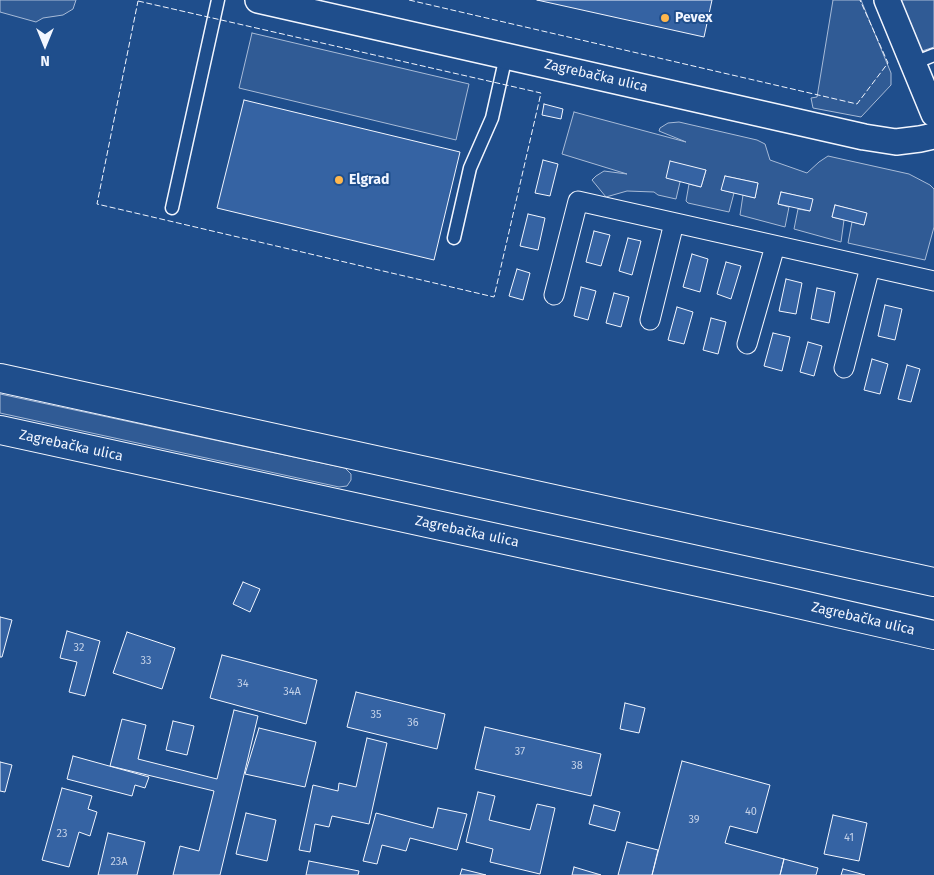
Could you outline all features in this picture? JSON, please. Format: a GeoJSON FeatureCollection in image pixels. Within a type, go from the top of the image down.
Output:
{"type":"FeatureCollection","features":[{"type":"Feature","properties":{"kind":"main road"},"geometry":{"type":"LineString","coordinates":[[0,378],[934,582]]}},
{"type":"Feature","properties":{"kind":"main road","name":"Zagrebačka ulica"},"geometry":{"type":"LineString","coordinates":[[0,430],[934,635]]}},
{"type":"Feature","properties":{"kind":"street","name":"Zagrebačka ulica"},"geometry":{"type":"LineString","coordinates":[[258,0],[864,137],[896,142],[934,136]]}},
{"type":"Feature","properties":{"kind":"street"},"geometry":{"type":"LineString","coordinates":[[887,0],[924,59],[934,114]]}},
{"type":"Feature","properties":{"kind":"street"},"geometry":{"type":"LineString","coordinates":[[554,295],[578,201],[934,281]]}},
{"type":"Feature","properties":{"kind":"street"},"geometry":{"type":"LineString","coordinates":[[650,320],[674,223]]}},
{"type":"Feature","properties":{"kind":"street"},"geometry":{"type":"LineString","coordinates":[[747,344],[775,246]]}},
{"type":"Feature","properties":{"kind":"street"},"geometry":{"type":"LineString","coordinates":[[844,368],[870,267]]}},
{"type":"Feature","properties":{"kind":"lane"},"geometry":{"type":"LineString","coordinates":[[172,208],[218,0]]}},
{"type":"Feature","properties":{"kind":"lane"},"geometry":{"type":"LineString","coordinates":[[454,238],[470,168],[492,118],[506,56]]}},
{"type":"Feature","properties":{"kind":"shaded area"},"geometry":{"type":"Polygon","coordinates":[[[0,0],[76,0],[73,9],[63,15],[43,18],[36,22],[0,12],[0,0]]]}},
{"type":"Feature","properties":{"kind":"shaded area"},"geometry":{"type":"Polygon","coordinates":[[[833,0],[861,0],[891,73],[891,85],[861,117],[813,108],[811,98],[817,97],[833,0]]]}},
{"type":"Feature","properties":{"kind":"shaded area"},"geometry":{"type":"Polygon","coordinates":[[[898,0],[934,0],[934,47],[919,52],[898,0]]]}},
{"type":"Feature","properties":{"kind":"shaded area"},"geometry":{"type":"Polygon","coordinates":[[[252,33],[469,84],[456,140],[239,88],[252,33]]]}},
{"type":"Feature","properties":{"kind":"shaded area"},"geometry":{"type":"Polygon","coordinates":[[[574,112],[686,142],[659,131],[660,128],[668,123],[679,122],[757,140],[765,144],[770,160],[807,173],[828,156],[909,174],[934,189],[934,227],[925,260],[848,243],[852,222],[864,225],[866,213],[835,205],[832,217],[844,220],[841,242],[794,229],[798,209],[810,211],[812,199],[781,192],[778,204],[789,207],[785,227],[740,215],[743,195],[755,198],[758,183],[725,176],[722,190],[734,193],[729,212],[688,203],[686,201],[689,184],[701,187],[706,170],[680,182],[676,199],[658,195],[654,192],[627,191],[606,197],[592,180],[604,171],[627,174],[562,154],[574,112]]]}},
{"type":"Feature","properties":{"kind":"shaded area"},"geometry":{"type":"Polygon","coordinates":[[[0,394],[345,468],[351,474],[351,480],[347,486],[339,487],[0,413],[0,394]]]}},
{"type":"Feature","properties":{"kind":"building","name":"Pevex"},"geometry":{"type":"Polygon","coordinates":[[[537,0],[712,0],[704,37],[537,0]]]}},
{"type":"Feature","properties":{"kind":"building","name":"Elgrad"},"geometry":{"type":"Polygon","coordinates":[[[244,100],[460,152],[434,260],[217,208],[244,100]]]}},
{"type":"Feature","properties":{"kind":"building"},"geometry":{"type":"Polygon","coordinates":[[[544,104],[563,109],[561,119],[542,115],[544,104]]]}},
{"type":"Feature","properties":{"kind":"building"},"geometry":{"type":"Polygon","coordinates":[[[543,160],[558,164],[550,196],[535,193],[543,160]]]}},
{"type":"Feature","properties":{"kind":"building"},"geometry":{"type":"Polygon","coordinates":[[[670,161],[706,170],[701,187],[666,178],[670,161]]]}},
{"type":"Feature","properties":{"kind":"building"},"geometry":{"type":"Polygon","coordinates":[[[725,176],[758,183],[755,198],[721,190],[725,176]]]}},
{"type":"Feature","properties":{"kind":"building"},"geometry":{"type":"Polygon","coordinates":[[[781,192],[813,199],[810,211],[778,204],[781,192]]]}},
{"type":"Feature","properties":{"kind":"building"},"geometry":{"type":"Polygon","coordinates":[[[835,205],[867,213],[864,225],[832,217],[835,205]]]}},
{"type":"Feature","properties":{"kind":"building"},"geometry":{"type":"Polygon","coordinates":[[[528,214],[545,218],[538,250],[520,246],[528,214]]]}},
{"type":"Feature","properties":{"kind":"building"},"geometry":{"type":"Polygon","coordinates":[[[594,231],[610,235],[601,266],[586,262],[594,231]]]}},
{"type":"Feature","properties":{"kind":"building"},"geometry":{"type":"Polygon","coordinates":[[[628,238],[641,241],[632,275],[619,271],[628,238]]]}},
{"type":"Feature","properties":{"kind":"building"},"geometry":{"type":"Polygon","coordinates":[[[692,254],[708,259],[700,292],[683,287],[692,254]]]}},
{"type":"Feature","properties":{"kind":"building"},"geometry":{"type":"Polygon","coordinates":[[[726,262],[741,266],[731,299],[717,294],[726,262]]]}},
{"type":"Feature","properties":{"kind":"building"},"geometry":{"type":"Polygon","coordinates":[[[517,269],[530,273],[523,300],[509,296],[517,269]]]}},
{"type":"Feature","properties":{"kind":"building"},"geometry":{"type":"Polygon","coordinates":[[[786,279],[802,283],[796,314],[779,311],[786,279]]]}},
{"type":"Feature","properties":{"kind":"building"},"geometry":{"type":"Polygon","coordinates":[[[581,287],[596,291],[588,320],[574,316],[581,287]]]}},
{"type":"Feature","properties":{"kind":"building"},"geometry":{"type":"Polygon","coordinates":[[[817,288],[835,292],[829,323],[811,319],[817,288]]]}},
{"type":"Feature","properties":{"kind":"building"},"geometry":{"type":"Polygon","coordinates":[[[614,293],[629,297],[621,327],[606,323],[614,293]]]}},
{"type":"Feature","properties":{"kind":"building"},"geometry":{"type":"Polygon","coordinates":[[[885,305],[902,309],[895,340],[878,336],[885,305]]]}},
{"type":"Feature","properties":{"kind":"building"},"geometry":{"type":"Polygon","coordinates":[[[677,307],[693,312],[684,344],[668,340],[677,307]]]}},
{"type":"Feature","properties":{"kind":"building"},"geometry":{"type":"Polygon","coordinates":[[[711,318],[726,322],[718,354],[703,350],[711,318]]]}},
{"type":"Feature","properties":{"kind":"building"},"geometry":{"type":"Polygon","coordinates":[[[773,333],[790,337],[782,371],[764,366],[773,333]]]}},
{"type":"Feature","properties":{"kind":"building"},"geometry":{"type":"Polygon","coordinates":[[[808,342],[822,346],[814,376],[800,372],[808,342]]]}},
{"type":"Feature","properties":{"kind":"building"},"geometry":{"type":"Polygon","coordinates":[[[872,359],[888,364],[880,394],[864,390],[872,359]]]}},
{"type":"Feature","properties":{"kind":"building"},"geometry":{"type":"Polygon","coordinates":[[[907,365],[920,369],[911,402],[898,399],[907,365]]]}},
{"type":"Feature","properties":{"kind":"building"},"geometry":{"type":"Polygon","coordinates":[[[243,582],[260,589],[250,612],[233,604],[243,582]]]}},
{"type":"Feature","properties":{"kind":"building"},"geometry":{"type":"Polygon","coordinates":[[[0,617],[12,620],[2,657],[0,657],[0,617]]]}},
{"type":"Feature","properties":{"kind":"building"},"geometry":{"type":"Polygon","coordinates":[[[67,631],[100,641],[85,696],[69,692],[77,662],[60,658],[67,631]]]}},
{"type":"Feature","properties":{"kind":"building"},"geometry":{"type":"Polygon","coordinates":[[[127,632],[175,648],[162,689],[113,673],[127,632]]]}},
{"type":"Feature","properties":{"kind":"building"},"geometry":{"type":"Polygon","coordinates":[[[222,655],[317,680],[306,724],[210,698],[222,655]]]}},
{"type":"Feature","properties":{"kind":"building"},"geometry":{"type":"Polygon","coordinates":[[[356,692],[445,714],[437,749],[347,727],[356,692]]]}},
{"type":"Feature","properties":{"kind":"building"},"geometry":{"type":"Polygon","coordinates":[[[625,703],[645,708],[639,733],[620,729],[625,703]]]}},
{"type":"Feature","properties":{"kind":"building"},"geometry":{"type":"Polygon","coordinates":[[[234,710],[258,716],[220,875],[173,875],[180,846],[199,851],[214,791],[110,766],[122,719],[146,725],[138,759],[217,779],[234,710]]]}},
{"type":"Feature","properties":{"kind":"building"},"geometry":{"type":"Polygon","coordinates":[[[173,721],[194,726],[187,755],[166,750],[173,721]]]}},
{"type":"Feature","properties":{"kind":"building"},"geometry":{"type":"Polygon","coordinates":[[[485,727],[601,754],[591,796],[475,769],[485,727]]]}},
{"type":"Feature","properties":{"kind":"building"},"geometry":{"type":"Polygon","coordinates":[[[259,728],[316,742],[305,787],[245,774],[259,728]]]}},
{"type":"Feature","properties":{"kind":"building"},"geometry":{"type":"Polygon","coordinates":[[[367,738],[387,743],[369,824],[332,816],[329,827],[315,824],[310,852],[299,850],[313,785],[338,791],[339,783],[356,787],[367,738]]]}},
{"type":"Feature","properties":{"kind":"building"},"geometry":{"type":"Polygon","coordinates":[[[73,756],[149,777],[145,788],[135,785],[132,796],[67,779],[73,756]]]}},
{"type":"Feature","properties":{"kind":"building"},"geometry":{"type":"Polygon","coordinates":[[[682,761],[770,785],[757,833],[730,826],[725,843],[784,859],[780,875],[652,875],[682,761]]]}},
{"type":"Feature","properties":{"kind":"building"},"geometry":{"type":"Polygon","coordinates":[[[0,762],[12,765],[5,792],[0,791],[0,762]]]}},
{"type":"Feature","properties":{"kind":"building"},"geometry":{"type":"Polygon","coordinates":[[[62,788],[92,796],[88,809],[97,812],[90,836],[79,832],[69,867],[42,860],[62,788]]]}},
{"type":"Feature","properties":{"kind":"building"},"geometry":{"type":"Polygon","coordinates":[[[478,792],[495,796],[489,820],[530,830],[537,804],[555,808],[540,874],[490,862],[493,849],[466,842],[478,792]]]}},
{"type":"Feature","properties":{"kind":"building"},"geometry":{"type":"Polygon","coordinates":[[[594,805],[620,812],[615,831],[589,824],[594,805]]]}},
{"type":"Feature","properties":{"kind":"building"},"geometry":{"type":"Polygon","coordinates":[[[438,808],[467,814],[457,850],[410,838],[406,851],[382,845],[377,864],[363,861],[376,813],[433,828],[438,808]]]}},
{"type":"Feature","properties":{"kind":"building"},"geometry":{"type":"Polygon","coordinates":[[[246,813],[276,820],[267,861],[236,854],[246,813]]]}},
{"type":"Feature","properties":{"kind":"building"},"geometry":{"type":"Polygon","coordinates":[[[833,815],[867,823],[859,861],[824,854],[833,815]]]}},
{"type":"Feature","properties":{"kind":"building"},"geometry":{"type":"Polygon","coordinates":[[[108,833],[145,842],[137,875],[98,875],[108,833]]]}},
{"type":"Feature","properties":{"kind":"building"},"geometry":{"type":"Polygon","coordinates":[[[627,842],[658,850],[652,875],[618,875],[627,842]]]}},
{"type":"Feature","properties":{"kind":"building"},"geometry":{"type":"Polygon","coordinates":[[[784,859],[818,868],[816,875],[780,875],[784,859]]]}},
{"type":"Feature","properties":{"kind":"building"},"geometry":{"type":"Polygon","coordinates":[[[309,861],[359,871],[358,875],[306,875],[309,861]]]}},
{"type":"Feature","properties":{"kind":"building"},"geometry":{"type":"Polygon","coordinates":[[[574,867],[601,875],[572,875],[574,867]]]}},
{"type":"Feature","properties":{"kind":"building"},"geometry":{"type":"Polygon","coordinates":[[[462,869],[486,875],[460,875],[462,869]]]}},
{"type":"Feature","properties":{"kind":"building"},"geometry":{"type":"Polygon","coordinates":[[[843,869],[865,875],[841,875],[843,869]]]}},
{"type":"Feature","properties":{"kind":"fence"},"geometry":{"type":"LineString","coordinates":[[409,0],[857,104],[888,63],[860,0]]}},
{"type":"Feature","properties":{"kind":"fence"},"geometry":{"type":"LineString","coordinates":[[138,1],[541,93],[494,297],[97,204],[138,1]]}},
{"type":"Feature","properties":{"kind":"place","name":"Pevex"},"geometry":{"type":"Point","coordinates":[665,18]}},
{"type":"Feature","properties":{"kind":"place","name":"Elgrad"},"geometry":{"type":"Point","coordinates":[339,180]}}]}
